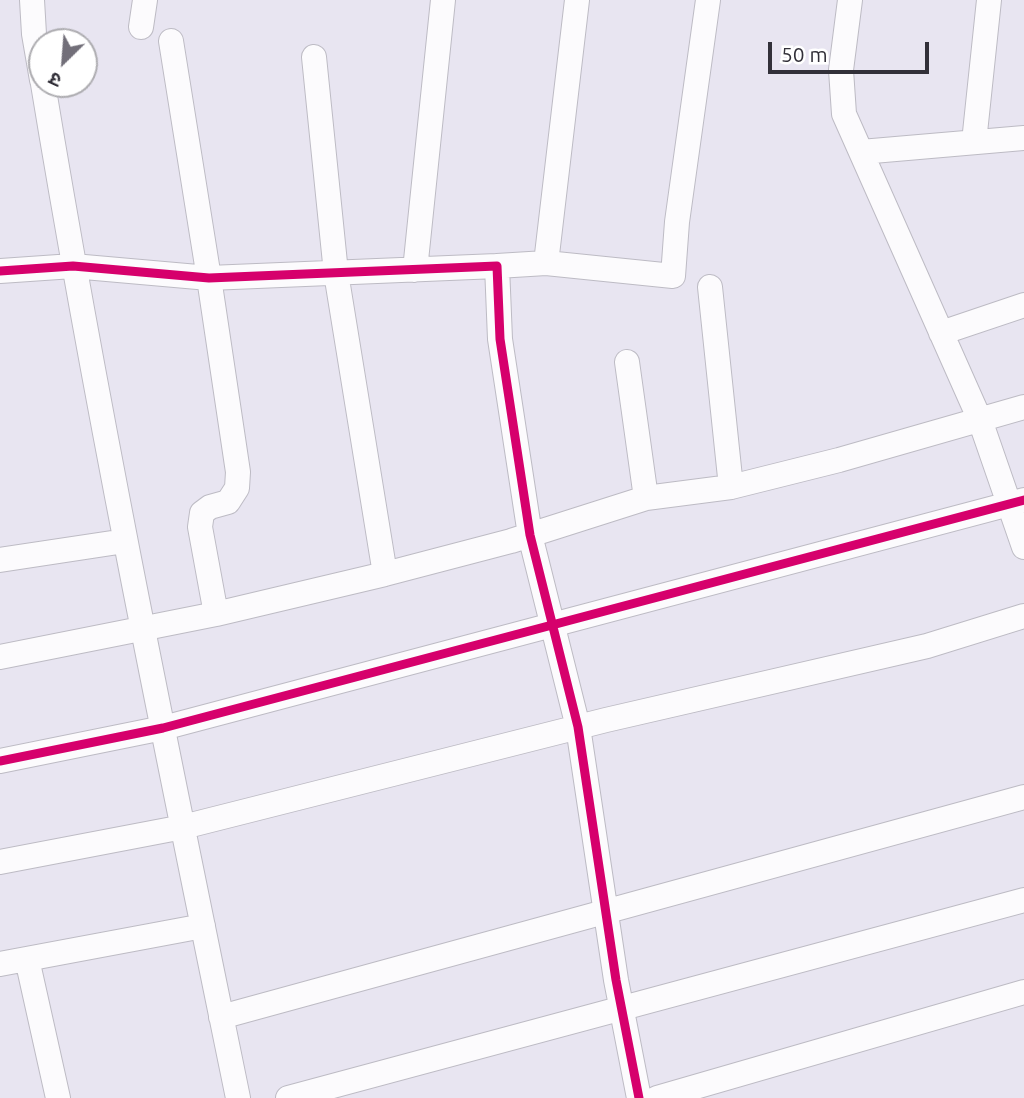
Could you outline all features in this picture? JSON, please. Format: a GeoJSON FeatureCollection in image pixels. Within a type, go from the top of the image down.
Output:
{"type":"FeatureCollection","features":[{"type":"Feature","properties":{"kind":"street"},"geometry":{"type":"LineString","coordinates":[[32,0],[34,28]]}},
{"type":"Feature","properties":{"kind":"street"},"geometry":{"type":"LineString","coordinates":[[141,27],[145,0]]}},
{"type":"Feature","properties":{"kind":"street"},"geometry":{"type":"LineString","coordinates":[[415,270],[443,0]]}},
{"type":"Feature","properties":{"kind":"street"},"geometry":{"type":"LineString","coordinates":[[547,263],[576,0]]}},
{"type":"Feature","properties":{"kind":"street"},"geometry":{"type":"LineString","coordinates":[[0,271],[73,266],[209,278],[547,263],[673,276],[677,222],[708,0]]}},
{"type":"Feature","properties":{"kind":"street"},"geometry":{"type":"LineString","coordinates":[[850,0],[841,70],[844,114],[1017,502],[1024,547]]}},
{"type":"Feature","properties":{"kind":"street"},"geometry":{"type":"LineString","coordinates":[[974,142],[989,0]]}},
{"type":"Feature","properties":{"kind":"street"},"geometry":{"type":"LineString","coordinates":[[171,41],[238,472],[237,488],[228,502],[210,507],[202,513],[200,527],[216,614]]}},
{"type":"Feature","properties":{"kind":"street"},"geometry":{"type":"LineString","coordinates":[[314,57],[336,273],[385,573]]}},
{"type":"Feature","properties":{"kind":"street"},"geometry":{"type":"LineString","coordinates":[[45,98],[73,266],[125,541],[238,1098]]}},
{"type":"Feature","properties":{"kind":"street"},"geometry":{"type":"LineString","coordinates":[[861,152],[1024,138]]}},
{"type":"Feature","properties":{"kind":"street"},"geometry":{"type":"LineString","coordinates":[[497,266],[500,339],[530,535],[578,727],[606,912],[639,1098]]}},
{"type":"Feature","properties":{"kind":"street"},"geometry":{"type":"LineString","coordinates":[[710,288],[731,487]]}},
{"type":"Feature","properties":{"kind":"street"},"geometry":{"type":"LineString","coordinates":[[941,333],[1024,305]]}},
{"type":"Feature","properties":{"kind":"street"},"geometry":{"type":"LineString","coordinates":[[626,362],[646,498]]}},
{"type":"Feature","properties":{"kind":"street"},"geometry":{"type":"LineString","coordinates":[[0,657],[216,614],[385,573],[530,535],[646,498],[731,487],[839,460],[1024,407]]}},
{"type":"Feature","properties":{"kind":"street"},"geometry":{"type":"LineString","coordinates":[[0,761],[163,728],[1017,502]]}},
{"type":"Feature","properties":{"kind":"street"},"geometry":{"type":"LineString","coordinates":[[0,560],[125,541]]}},
{"type":"Feature","properties":{"kind":"street"},"geometry":{"type":"LineString","coordinates":[[0,862],[183,827],[578,727],[927,646],[1024,616]]}},
{"type":"Feature","properties":{"kind":"street"},"geometry":{"type":"LineString","coordinates":[[221,1017],[1024,797]]}},
{"type":"Feature","properties":{"kind":"street"},"geometry":{"type":"LineString","coordinates":[[288,1098],[1024,900]]}},
{"type":"Feature","properties":{"kind":"street"},"geometry":{"type":"LineString","coordinates":[[0,964],[203,926]]}},
{"type":"Feature","properties":{"kind":"street"},"geometry":{"type":"LineString","coordinates":[[27,959],[58,1098]]}},
{"type":"Feature","properties":{"kind":"street"},"geometry":{"type":"LineString","coordinates":[[657,1098],[1024,992]]}},
{"type":"Feature","properties":{"kind":"cycle path"},"geometry":{"type":"LineString","coordinates":[[0,271],[73,266],[209,278],[497,266],[500,339],[530,535],[578,727],[616,980],[639,1098]]}},
{"type":"Feature","properties":{"kind":"cycle path"},"geometry":{"type":"LineString","coordinates":[[0,761],[163,728],[1024,500]]}}]}
